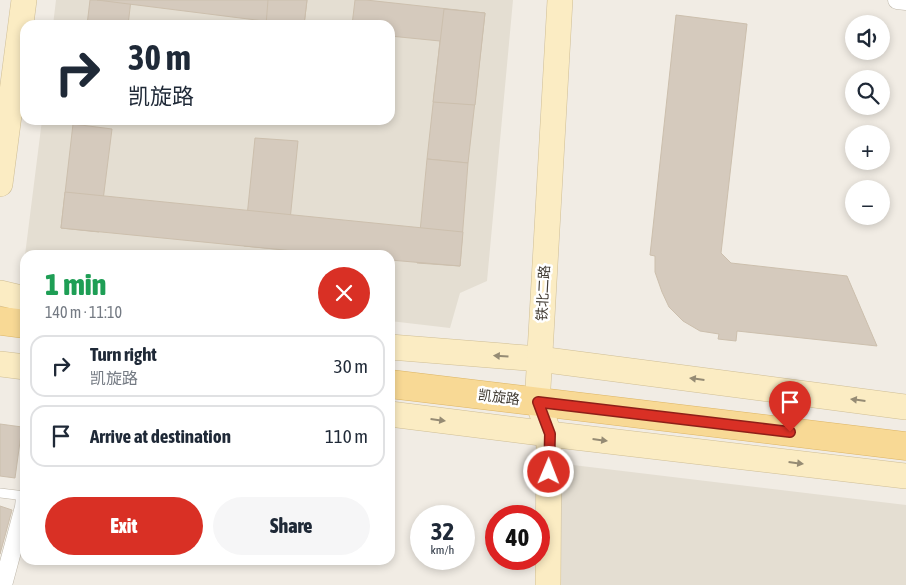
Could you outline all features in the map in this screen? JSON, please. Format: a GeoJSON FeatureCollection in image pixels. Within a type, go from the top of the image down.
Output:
{"type":"FeatureCollection","features":[{"type":"Feature","properties":{"kind":"main road"},"geometry":{"type":"LineString","coordinates":[[0,321],[20,323]]}},
{"type":"Feature","properties":{"kind":"main road"},"geometry":{"type":"LineString","coordinates":[[0,336],[20,338]]}},
{"type":"Feature","properties":{"kind":"main road","name":"凯旋路"},"geometry":{"type":"LineString","coordinates":[[395,371],[538,395],[906,446]]}},
{"type":"Feature","properties":{"kind":"main road","name":"凯旋路"},"geometry":{"type":"LineString","coordinates":[[395,384],[538,395]]}},
{"type":"Feature","properties":{"kind":"main road"},"geometry":{"type":"LineString","coordinates":[[538,395],[906,428]]}},
{"type":"Feature","properties":{"kind":"street"},"geometry":{"type":"LineString","coordinates":[[21,20],[24,0]]}},
{"type":"Feature","properties":{"kind":"street","name":"铁北二路"},"geometry":{"type":"LineString","coordinates":[[548,585],[550,434],[538,395],[560,0]]}},
{"type":"Feature","properties":{"kind":"street"},"geometry":{"type":"LineString","coordinates":[[897,0],[906,1]]}},
{"type":"Feature","properties":{"kind":"street"},"geometry":{"type":"LineString","coordinates":[[0,184],[20,31]]}},
{"type":"Feature","properties":{"kind":"street"},"geometry":{"type":"LineString","coordinates":[[0,293],[20,298]]}},
{"type":"Feature","properties":{"kind":"street"},"geometry":{"type":"LineString","coordinates":[[395,347],[539,359],[906,407]]}},
{"type":"Feature","properties":{"kind":"street"},"geometry":{"type":"LineString","coordinates":[[0,364],[20,366]]}},
{"type":"Feature","properties":{"kind":"street"},"geometry":{"type":"LineString","coordinates":[[395,415],[906,476]]}},
{"type":"Feature","properties":{"kind":"street"},"geometry":{"type":"LineString","coordinates":[[3,585],[20,522]]}},
{"type":"Feature","properties":{"kind":"lane"},"geometry":{"type":"LineString","coordinates":[[0,493],[20,496]]}},
{"type":"Feature","properties":{"kind":"shaded area"},"geometry":{"type":"Polygon","coordinates":[[[56,0],[513,0],[487,281],[460,293],[450,328],[395,322],[395,250],[26,250],[41,125],[395,125],[395,20],[54,20],[56,0]]]}},
{"type":"Feature","properties":{"kind":"shaded area"},"geometry":{"type":"Polygon","coordinates":[[[548,462],[906,505],[906,585],[555,585],[548,462]]]}},
{"type":"Feature","properties":{"kind":"building"},"geometry":{"type":"Polygon","coordinates":[[[90,0],[131,0],[129,20],[88,20],[90,0]]]}},
{"type":"Feature","properties":{"kind":"building"},"geometry":{"type":"Polygon","coordinates":[[[97,0],[307,0],[305,20],[256,20],[97,0]]]}},
{"type":"Feature","properties":{"kind":"building"},"geometry":{"type":"Polygon","coordinates":[[[268,0],[307,0],[305,20],[266,20],[268,0]]]}},
{"type":"Feature","properties":{"kind":"building"},"geometry":{"type":"Polygon","coordinates":[[[355,0],[485,13],[468,163],[427,159],[440,41],[395,36],[395,20],[353,20],[355,0]]]}},
{"type":"Feature","properties":{"kind":"building"},"geometry":{"type":"Polygon","coordinates":[[[444,9],[485,13],[475,105],[433,102],[444,9]]]}},
{"type":"Feature","properties":{"kind":"building"},"geometry":{"type":"Polygon","coordinates":[[[676,15],[747,24],[721,253],[731,263],[847,276],[877,346],[737,331],[736,341],[718,339],[719,334],[700,331],[683,321],[669,307],[655,272],[655,256],[650,255],[676,15]]]}},
{"type":"Feature","properties":{"kind":"building"},"geometry":{"type":"Polygon","coordinates":[[[73,125],[112,129],[99,232],[61,228],[73,125]]]}},
{"type":"Feature","properties":{"kind":"building"},"geometry":{"type":"Polygon","coordinates":[[[255,138],[298,141],[287,250],[244,246],[255,138]]]}},
{"type":"Feature","properties":{"kind":"building"},"geometry":{"type":"Polygon","coordinates":[[[427,159],[468,163],[460,266],[417,263],[427,159]]]}},
{"type":"Feature","properties":{"kind":"building"},"geometry":{"type":"Polygon","coordinates":[[[65,192],[463,232],[460,266],[395,260],[395,250],[284,250],[61,228],[65,192]]]}},
{"type":"Feature","properties":{"kind":"building"},"geometry":{"type":"Polygon","coordinates":[[[0,424],[20,427],[15,478],[0,476],[0,424]]]}},
{"type":"Feature","properties":{"kind":"building"},"geometry":{"type":"Polygon","coordinates":[[[0,506],[12,510],[0,554],[0,506]]]}},
{"type":"Feature","properties":{"kind":"route"},"geometry":{"type":"LineString","coordinates":[[549,472],[550,434],[538,402],[790,432]]}}]}
